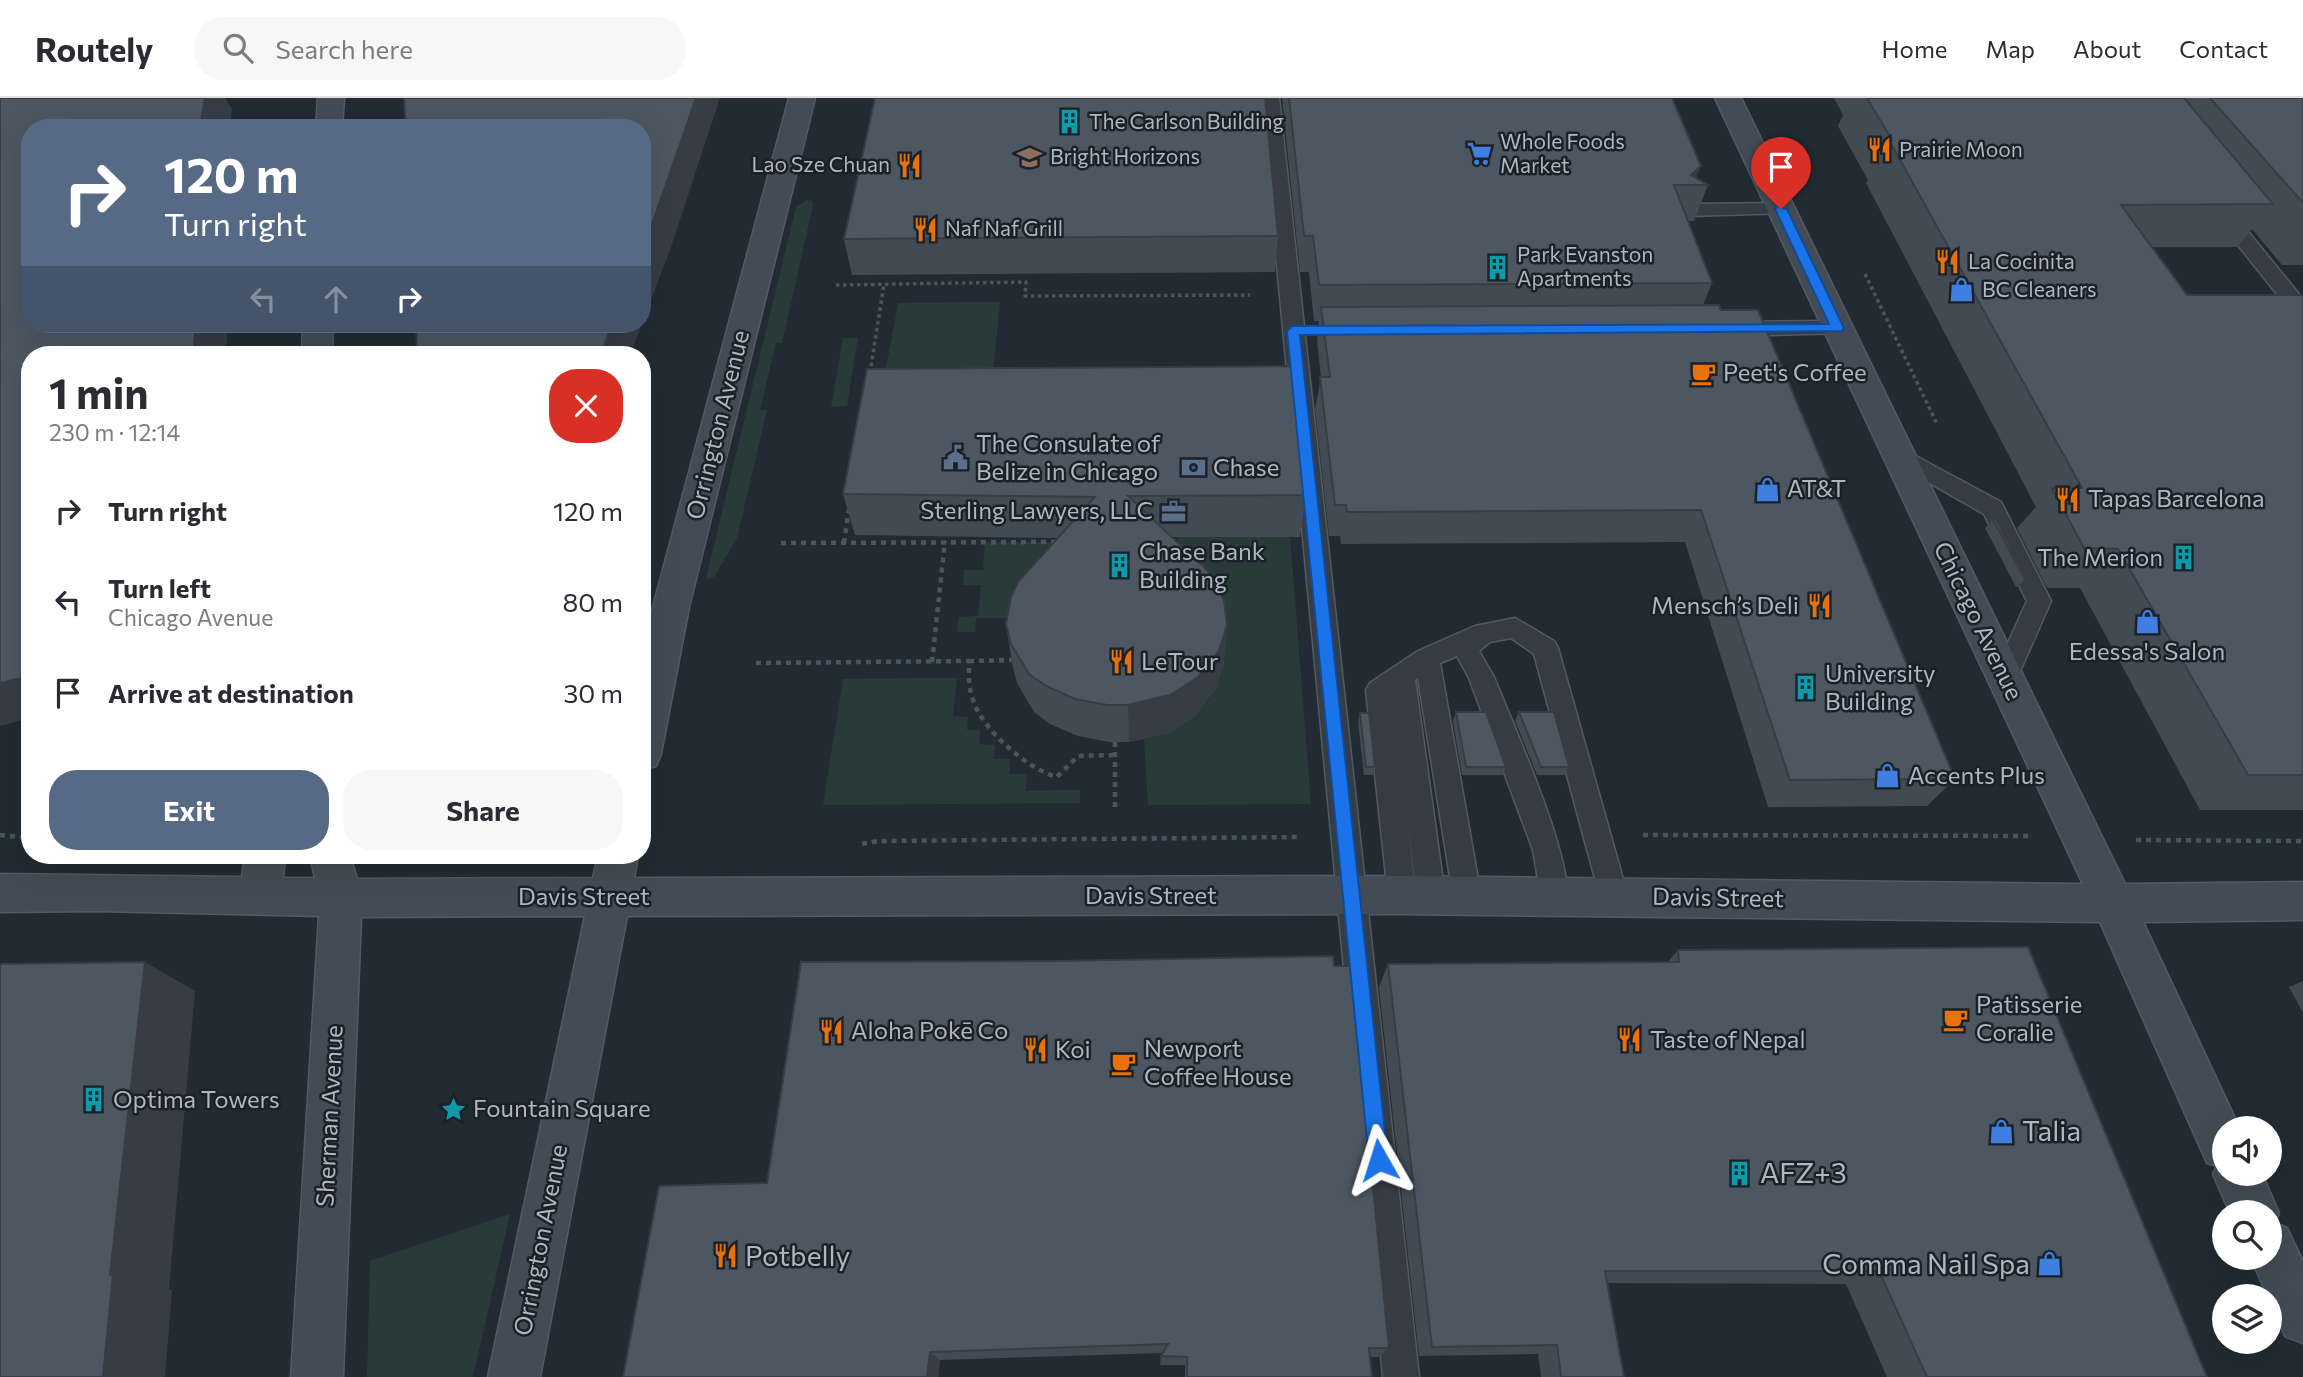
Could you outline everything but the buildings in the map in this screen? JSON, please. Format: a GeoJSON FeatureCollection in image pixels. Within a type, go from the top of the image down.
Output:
{"type":"FeatureCollection","features":[{"type":"Feature","properties":{"kind":"main road"},"geometry":{"type":"LineString","coordinates":[[330,119],[331,98]]}},
{"type":"Feature","properties":{"kind":"main road","name":"Orrington Avenue"},"geometry":{"type":"LineString","coordinates":[[651,708],[671,607],[802,98]]}},
{"type":"Feature","properties":{"kind":"main road","name":"Chicago Avenue"},"geometry":{"type":"LineString","coordinates":[[1728,98],[2113,903],[2212,1120]]}},
{"type":"Feature","properties":{"kind":"main road","name":"Orrington Avenue"},"geometry":{"type":"LineString","coordinates":[[514,1377],[616,864]]}},
{"type":"Feature","properties":{"kind":"main road","name":"Davis Street"},"geometry":{"type":"LineString","coordinates":[[0,893],[262,875],[335,877],[609,897],[1351,895],[2113,903],[2303,901]]}},
{"type":"Feature","properties":{"kind":"main road","name":"Sherman Avenue"},"geometry":{"type":"LineString","coordinates":[[317,1377],[335,877]]}},
{"type":"Feature","properties":{"kind":"main road"},"geometry":{"type":"LineString","coordinates":[[2281,1270],[2303,1318]]}},
{"type":"Feature","properties":{"kind":"lane"},"geometry":{"type":"LineString","coordinates":[[1269,98],[1401,1377]]}},
{"type":"Feature","properties":{"kind":"lane"},"geometry":{"type":"LineString","coordinates":[[2209,195],[2303,313]]}},
{"type":"Feature","properties":{"kind":"lane"},"geometry":{"type":"LineString","coordinates":[[1689,210],[1781,209]]}},
{"type":"Feature","properties":{"kind":"lane"},"geometry":{"type":"LineString","coordinates":[[1710,329],[1837,328]]}},
{"type":"Feature","properties":{"kind":"lane"},"geometry":{"type":"LineString","coordinates":[[1293,331],[1321,331]]}},
{"type":"Feature","properties":{"kind":"lane"},"geometry":{"type":"LineString","coordinates":[[1899,456],[1993,508],[2039,601],[2005,678]]}},
{"type":"Feature","properties":{"kind":"lane"},"geometry":{"type":"LineString","coordinates":[[1433,896],[1379,690],[1427,658],[1484,634],[1515,628],[1545,648],[1614,897]]}},
{"type":"Feature","properties":{"kind":"lane"},"geometry":{"type":"LineString","coordinates":[[1484,634],[1465,648],[1481,677],[1547,850],[1555,897]]}},
{"type":"Feature","properties":{"kind":"lane"},"geometry":{"type":"LineString","coordinates":[[1427,658],[1433,896]]}},
{"type":"Feature","properties":{"kind":"path"},"geometry":{"type":"LineString","coordinates":[[836,285],[1026,282],[1025,296],[1290,295]]}},
{"type":"Feature","properties":{"kind":"path"},"geometry":{"type":"LineString","coordinates":[[870,375],[884,284]]}},
{"type":"Feature","properties":{"kind":"path"},"geometry":{"type":"LineString","coordinates":[[844,543],[850,504]]}},
{"type":"Feature","properties":{"kind":"path"},"geometry":{"type":"LineString","coordinates":[[932,662],[945,539]]}},
{"type":"Feature","properties":{"kind":"path"},"geometry":{"type":"LineString","coordinates":[[781,543],[945,539],[1061,542]]}},
{"type":"Feature","properties":{"kind":"path"},"geometry":{"type":"LineString","coordinates":[[755,663],[1013,660]]}},
{"type":"Feature","properties":{"kind":"path"},"geometry":{"type":"LineString","coordinates":[[970,661],[968,689],[975,708],[1002,741],[1047,777],[1057,777],[1078,756],[1116,755]]}},
{"type":"Feature","properties":{"kind":"path"},"geometry":{"type":"LineString","coordinates":[[1115,742],[1115,812]]}},
{"type":"Feature","properties":{"kind":"path"},"geometry":{"type":"LineString","coordinates":[[0,835],[21,837]]}},
{"type":"Feature","properties":{"kind":"shaded area"},"geometry":{"type":"Polygon","coordinates":[[[807,200],[812,201],[813,205],[782,343],[776,343],[760,410],[767,410],[737,538],[714,577],[709,579],[706,578],[796,207],[807,200]]]}},
{"type":"Feature","properties":{"kind":"shaded area"},"geometry":{"type":"Polygon","coordinates":[[[1000,302],[990,403],[878,412],[898,303],[1000,302]]]}},
{"type":"Feature","properties":{"kind":"shaded area"},"geometry":{"type":"Polygon","coordinates":[[[843,338],[858,338],[847,406],[831,407],[843,338]]]}},
{"type":"Feature","properties":{"kind":"shaded area"},"geometry":{"type":"Polygon","coordinates":[[[1290,536],[1311,804],[1148,805],[1144,739],[1174,729],[1200,710],[1217,685],[1224,654],[1180,591],[1178,537],[1290,536]]]}},
{"type":"Feature","properties":{"kind":"shaded area"},"geometry":{"type":"Polygon","coordinates":[[[985,542],[1061,542],[1027,618],[976,618],[975,632],[957,632],[959,617],[978,616],[981,585],[963,585],[964,570],[983,570],[985,542]]]}},
{"type":"Feature","properties":{"kind":"shaded area"},"geometry":{"type":"Polygon","coordinates":[[[957,678],[953,716],[968,717],[967,730],[980,730],[979,744],[995,745],[994,759],[1010,759],[1009,774],[1027,774],[1026,791],[1080,790],[1080,803],[823,805],[843,679],[957,678]]]}},
{"type":"Feature","properties":{"kind":"shaded area"},"geometry":{"type":"Polygon","coordinates":[[[510,1214],[473,1377],[367,1377],[370,1261],[510,1214]]]}},
{"type":"Feature","properties":{"kind":"place","name":"The Carlson Building"},"geometry":{"type":"Point","coordinates":[1069,122]}},
{"type":"Feature","properties":{"kind":"place","name":"Prairie Moon"},"geometry":{"type":"Point","coordinates":[1879,150]}},
{"type":"Feature","properties":{"kind":"place","name":"Whole Foods Market"},"geometry":{"type":"Point","coordinates":[1480,154]}},
{"type":"Feature","properties":{"kind":"place","name":"Bright Horizons"},"geometry":{"type":"Point","coordinates":[1030,157]}},
{"type":"Feature","properties":{"kind":"place","name":"Lao Sze Chuan"},"geometry":{"type":"Point","coordinates":[910,165]}},
{"type":"Feature","properties":{"kind":"place","name":"Naf Naf Grill"},"geometry":{"type":"Point","coordinates":[925,229]}},
{"type":"Feature","properties":{"kind":"place","name":"La Cocinita"},"geometry":{"type":"Point","coordinates":[1948,262]}},
{"type":"Feature","properties":{"kind":"place","name":"Park Evanston Apartments"},"geometry":{"type":"Point","coordinates":[1497,267]}},
{"type":"Feature","properties":{"kind":"place","name":"BC Cleaners"},"geometry":{"type":"Point","coordinates":[1962,290]}},
{"type":"Feature","properties":{"kind":"place","name":"Peet's Coffee"},"geometry":{"type":"Point","coordinates":[1703,373]}},
{"type":"Feature","properties":{"kind":"place","name":"The Consulate of Belize in Chicago"},"geometry":{"type":"Point","coordinates":[956,458]}},
{"type":"Feature","properties":{"kind":"place","name":"Chase"},"geometry":{"type":"Point","coordinates":[1193,468]}},
{"type":"Feature","properties":{"kind":"place","name":"AT&T"},"geometry":{"type":"Point","coordinates":[1767,489]}},
{"type":"Feature","properties":{"kind":"place","name":"Tapas Barcelona"},"geometry":{"type":"Point","coordinates":[2068,499]}},
{"type":"Feature","properties":{"kind":"place","name":"Sterling Lawyers, LLC"},"geometry":{"type":"Point","coordinates":[1173,511]}},
{"type":"Feature","properties":{"kind":"place","name":"The Merion"},"geometry":{"type":"Point","coordinates":[2183,558]}},
{"type":"Feature","properties":{"kind":"place","name":"Chase Bank Building"},"geometry":{"type":"Point","coordinates":[1119,566]}},
{"type":"Feature","properties":{"kind":"place","name":"Mensch’s Deli"},"geometry":{"type":"Point","coordinates":[1819,606]}},
{"type":"Feature","properties":{"kind":"place","name":"Edessa's Salon"},"geometry":{"type":"Point","coordinates":[2147,621]}},
{"type":"Feature","properties":{"kind":"place","name":"LeTour"},"geometry":{"type":"Point","coordinates":[1121,662]}},
{"type":"Feature","properties":{"kind":"place","name":"University Building"},"geometry":{"type":"Point","coordinates":[1805,688]}},
{"type":"Feature","properties":{"kind":"place","name":"Accents Plus"},"geometry":{"type":"Point","coordinates":[1888,776]}},
{"type":"Feature","properties":{"kind":"place","name":"Patisserie Coralie"},"geometry":{"type":"Point","coordinates":[1956,1019]}},
{"type":"Feature","properties":{"kind":"place","name":"Aloha Pokē Co"},"geometry":{"type":"Point","coordinates":[831,1031]}},
{"type":"Feature","properties":{"kind":"place","name":"Taste of Nepal"},"geometry":{"type":"Point","coordinates":[1630,1040]}},
{"type":"Feature","properties":{"kind":"place","name":"Koi"},"geometry":{"type":"Point","coordinates":[1035,1050]}},
{"type":"Feature","properties":{"kind":"place","name":"Newport Coffee House"},"geometry":{"type":"Point","coordinates":[1124,1063]}},
{"type":"Feature","properties":{"kind":"place","name":"Optima Towers"},"geometry":{"type":"Point","coordinates":[93,1100]}},
{"type":"Feature","properties":{"kind":"place","name":"Fountain Square"},"geometry":{"type":"Point","coordinates":[453,1109]}},
{"type":"Feature","properties":{"kind":"place","name":"Talia"},"geometry":{"type":"Point","coordinates":[2002,1131]}},
{"type":"Feature","properties":{"kind":"place","name":"AFZ+3"},"geometry":{"type":"Point","coordinates":[1740,1173]}},
{"type":"Feature","properties":{"kind":"place","name":"Potbelly"},"geometry":{"type":"Point","coordinates":[725,1256]}},
{"type":"Feature","properties":{"kind":"place","name":"Comma Nail Spa"},"geometry":{"type":"Point","coordinates":[2050,1264]}},
{"type":"Feature","properties":{"kind":"route"},"geometry":{"type":"LineString","coordinates":[[1379,1160],[1293,331],[1837,328],[1781,209]]}}]}
